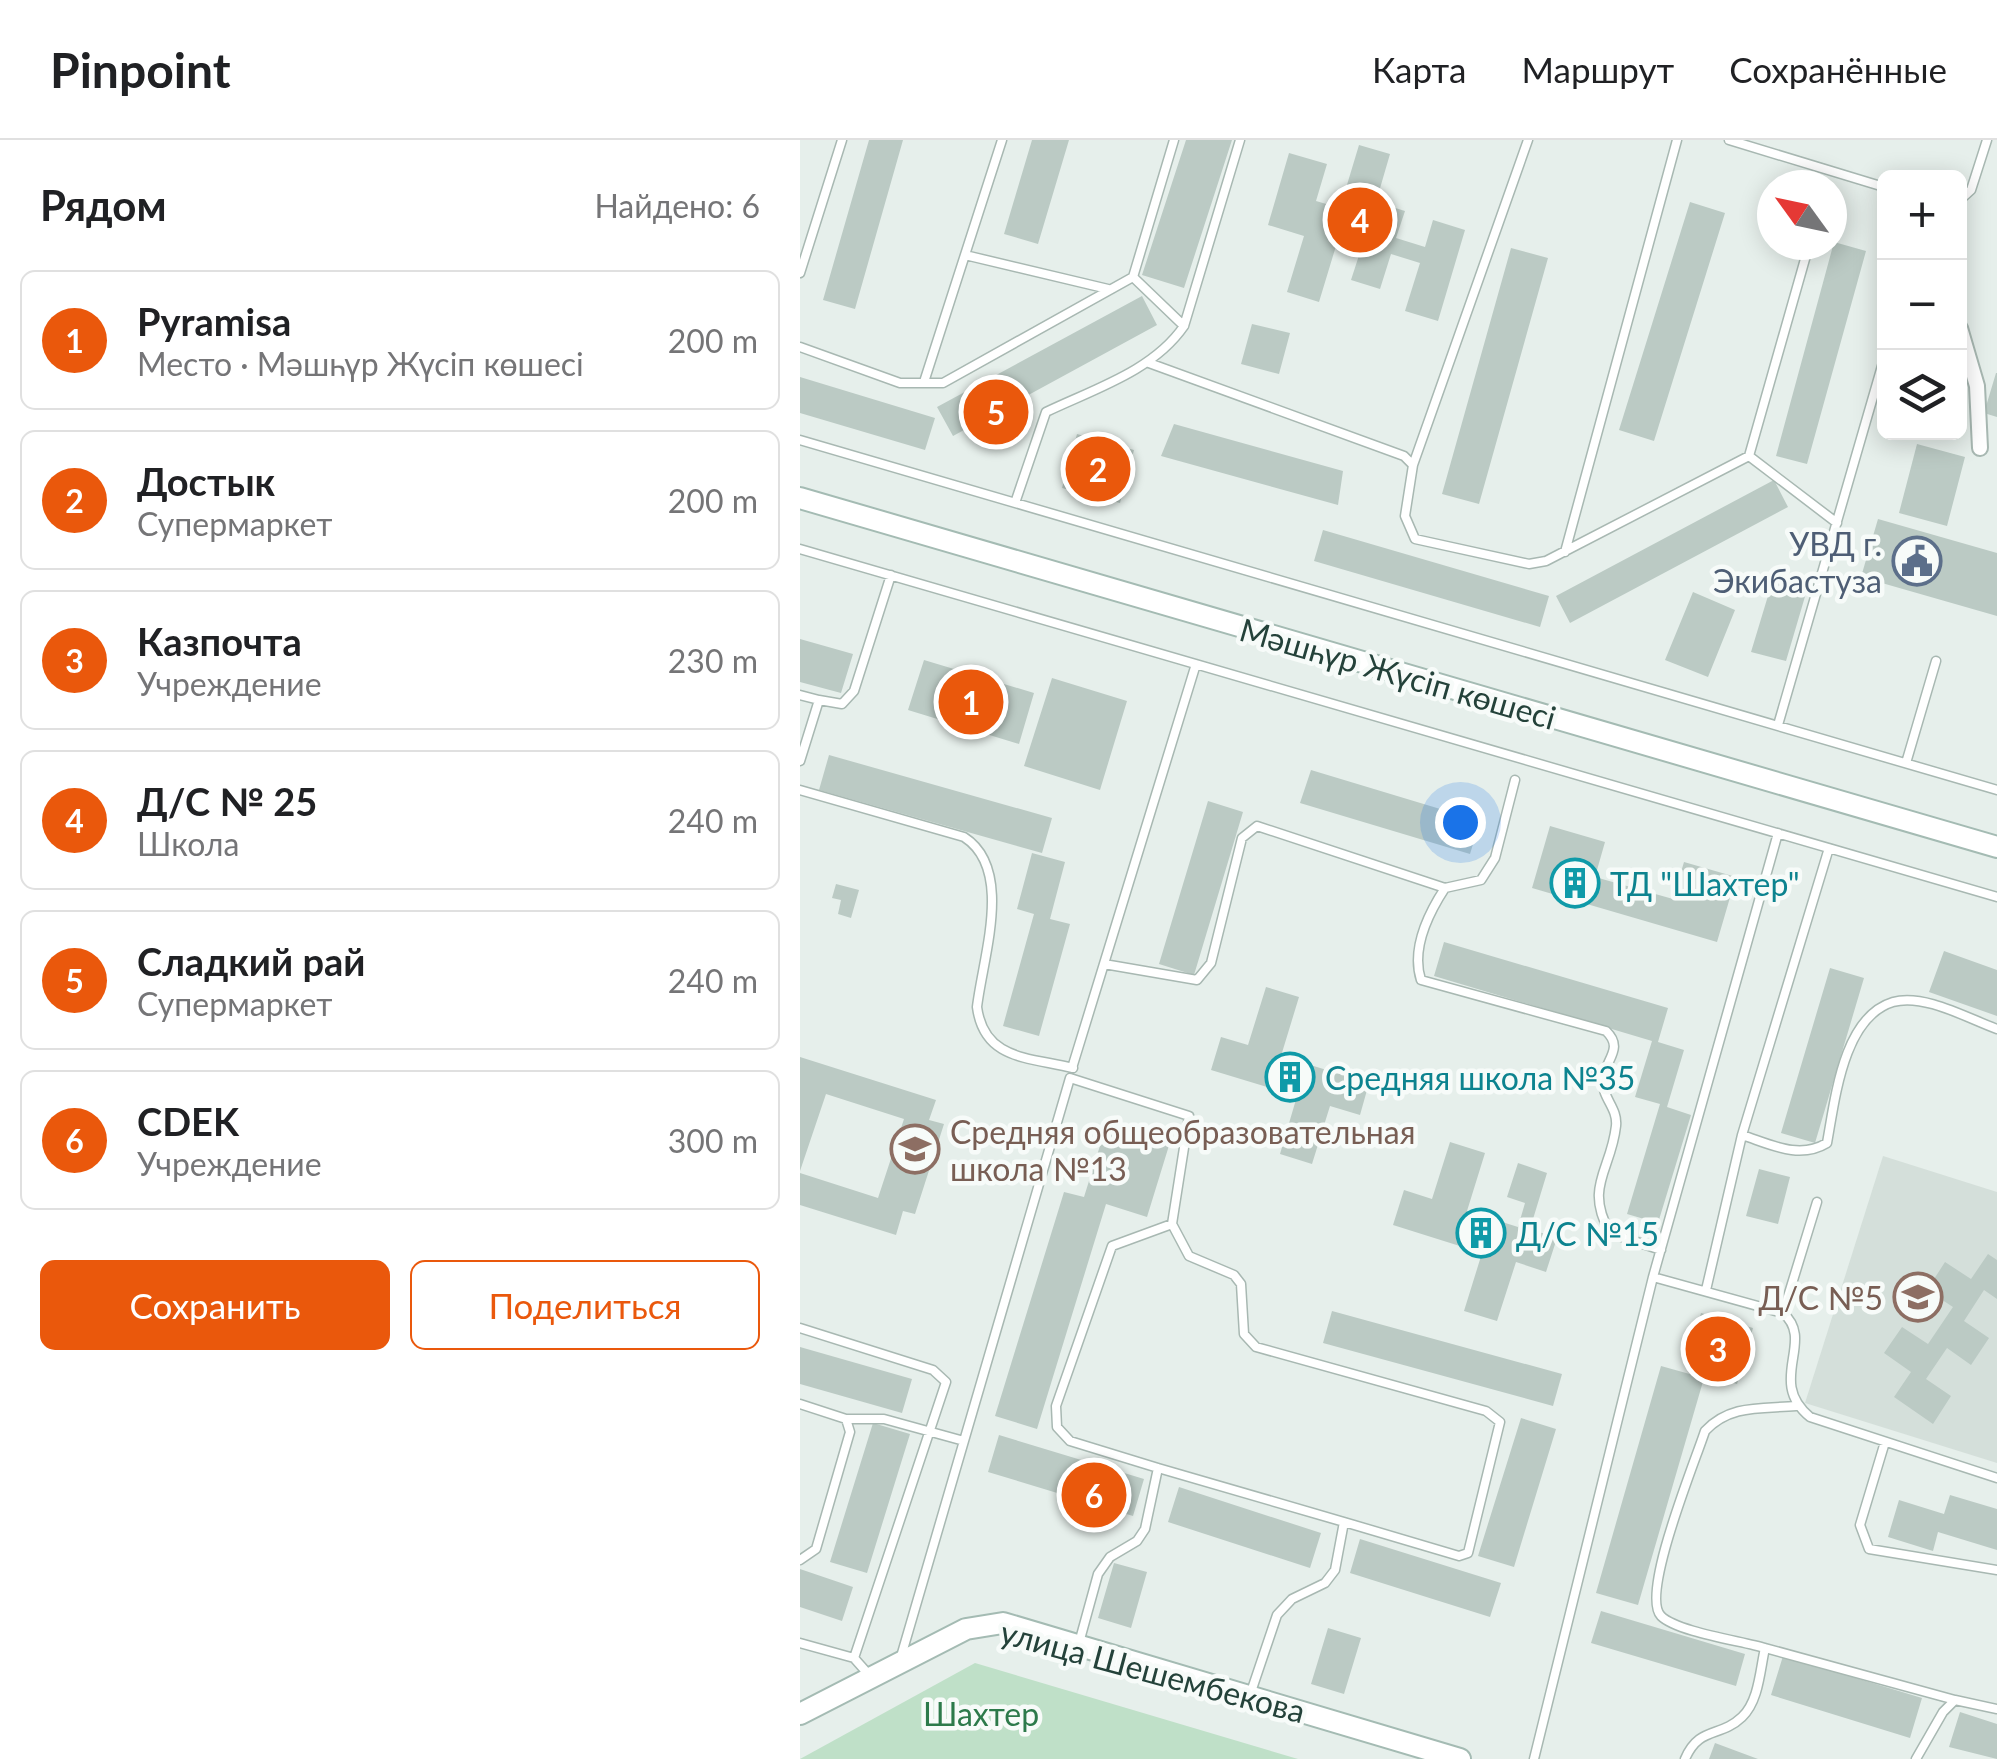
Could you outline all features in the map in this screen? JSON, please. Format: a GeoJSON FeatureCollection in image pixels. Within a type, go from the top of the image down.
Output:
{"type":"FeatureCollection","features":[{"type":"Feature","properties":{"kind":"main road","name":"Мәшһүр Жүсіп көшесі"},"geometry":{"type":"LineString","coordinates":[[800,498],[1997,847]]}},
{"type":"Feature","properties":{"kind":"main road","name":"улица Шешембекова"},"geometry":{"type":"LineString","coordinates":[[800,1714],[966,1629],[1003,1624],[1460,1759]]}},
{"type":"Feature","properties":{"kind":"street"},"geometry":{"type":"LineString","coordinates":[[1967,350],[1978,386],[1980,448]]}},
{"type":"Feature","properties":{"kind":"lane"},"geometry":{"type":"LineString","coordinates":[[800,273],[842,140]]}},
{"type":"Feature","properties":{"kind":"lane"},"geometry":{"type":"LineString","coordinates":[[924,382],[1002,140]]}},
{"type":"Feature","properties":{"kind":"lane"},"geometry":{"type":"LineString","coordinates":[[800,347],[900,383],[943,383],[1133,277],[1174,140]]}},
{"type":"Feature","properties":{"kind":"lane"},"geometry":{"type":"LineString","coordinates":[[1016,500],[1046,412],[1149,362],[1169,348],[1184,326],[1240,140]]}},
{"type":"Feature","properties":{"kind":"lane"},"geometry":{"type":"LineString","coordinates":[[1528,140],[1413,464],[1405,516],[1416,539],[1529,564],[1565,552],[1748,456],[1805,260]]}},
{"type":"Feature","properties":{"kind":"lane"},"geometry":{"type":"LineString","coordinates":[[1565,552],[1677,140]]}},
{"type":"Feature","properties":{"kind":"lane"},"geometry":{"type":"LineString","coordinates":[[1729,140],[1827,170]]}},
{"type":"Feature","properties":{"kind":"lane"},"geometry":{"type":"LineString","coordinates":[[1967,194],[1987,140]]}},
{"type":"Feature","properties":{"kind":"lane"},"geometry":{"type":"LineString","coordinates":[[1847,176],[1877,186]]}},
{"type":"Feature","properties":{"kind":"lane"},"geometry":{"type":"LineString","coordinates":[[965,255],[1108,289]]}},
{"type":"Feature","properties":{"kind":"lane"},"geometry":{"type":"LineString","coordinates":[[1133,277],[1184,326]]}},
{"type":"Feature","properties":{"kind":"lane"},"geometry":{"type":"LineString","coordinates":[[1149,362],[1404,456],[1413,464]]}},
{"type":"Feature","properties":{"kind":"lane"},"geometry":{"type":"LineString","coordinates":[[1778,724],[1877,383]]}},
{"type":"Feature","properties":{"kind":"lane"},"geometry":{"type":"LineString","coordinates":[[800,440],[1016,500],[1298,587],[1997,790]]}},
{"type":"Feature","properties":{"kind":"lane"},"geometry":{"type":"LineString","coordinates":[[1748,456],[1837,522]]}},
{"type":"Feature","properties":{"kind":"lane"},"geometry":{"type":"LineString","coordinates":[[800,549],[1997,897]]}},
{"type":"Feature","properties":{"kind":"lane"},"geometry":{"type":"LineString","coordinates":[[800,694],[842,704],[854,691],[891,575]]}},
{"type":"Feature","properties":{"kind":"lane"},"geometry":{"type":"LineString","coordinates":[[1906,762],[1936,661]]}},
{"type":"Feature","properties":{"kind":"lane"},"geometry":{"type":"LineString","coordinates":[[899,1662],[1071,1073],[1196,664]]}},
{"type":"Feature","properties":{"kind":"lane"},"geometry":{"type":"LineString","coordinates":[[800,760],[819,700]]}},
{"type":"Feature","properties":{"kind":"lane"},"geometry":{"type":"LineString","coordinates":[[1104,964],[1197,980],[1211,963],[1242,838],[1258,826],[1445,888],[1480,880],[1494,858],[1515,780]]}},
{"type":"Feature","properties":{"kind":"lane"},"geometry":{"type":"LineString","coordinates":[[800,790],[964,837],[985,854],[994,882],[976,1007],[979,1026],[991,1045],[1188,1116],[1172,1224],[1189,1256],[1234,1275],[1241,1284],[1244,1334],[1256,1348],[1486,1411],[1500,1422],[1468,1553],[1459,1556],[1158,1468],[1070,1441],[1057,1427],[1056,1406],[1112,1246],[1172,1224]]}},
{"type":"Feature","properties":{"kind":"lane"},"geometry":{"type":"LineString","coordinates":[[1534,1759],[1653,1278],[1778,834]]}},
{"type":"Feature","properties":{"kind":"lane"},"geometry":{"type":"LineString","coordinates":[[1706,1290],[1742,1136],[1828,848]]}},
{"type":"Feature","properties":{"kind":"lane"},"geometry":{"type":"LineString","coordinates":[[1445,888],[1430,911],[1416,963],[1421,980],[1606,1031],[1614,1038],[1616,1047],[1603,1080],[1616,1125],[1596,1194],[1610,1232],[1661,1250]]}},
{"type":"Feature","properties":{"kind":"lane"},"geometry":{"type":"LineString","coordinates":[[1742,1136],[1794,1152],[1813,1151],[1826,1142],[1853,1037],[1869,1018],[1893,1002],[1924,1003],[1997,1029]]}},
{"type":"Feature","properties":{"kind":"lane"},"geometry":{"type":"LineString","coordinates":[[1782,1313],[1817,1202]]}},
{"type":"Feature","properties":{"kind":"lane"},"geometry":{"type":"LineString","coordinates":[[1653,1278],[1782,1313],[1796,1330],[1788,1385],[1796,1406],[1810,1418],[1997,1478]]}},
{"type":"Feature","properties":{"kind":"lane"},"geometry":{"type":"LineString","coordinates":[[800,1328],[933,1370],[946,1382],[854,1658]]}},
{"type":"Feature","properties":{"kind":"lane"},"geometry":{"type":"LineString","coordinates":[[800,1404],[846,1419],[884,1419],[964,1441]]}},
{"type":"Feature","properties":{"kind":"lane"},"geometry":{"type":"LineString","coordinates":[[1796,1406],[1739,1409],[1717,1418],[1705,1431],[1654,1598],[1659,1615],[1673,1624],[1997,1709]]}},
{"type":"Feature","properties":{"kind":"lane"},"geometry":{"type":"LineString","coordinates":[[800,1560],[816,1549],[850,1432],[846,1419]]}},
{"type":"Feature","properties":{"kind":"lane"},"geometry":{"type":"LineString","coordinates":[[1885,1442],[1860,1525],[1869,1549],[1997,1570]]}},
{"type":"Feature","properties":{"kind":"lane"},"geometry":{"type":"LineString","coordinates":[[1077,1647],[1098,1574],[1110,1557],[1137,1541],[1145,1529],[1158,1468]]}},
{"type":"Feature","properties":{"kind":"lane"},"geometry":{"type":"LineString","coordinates":[[1250,1695],[1277,1615],[1292,1599],[1325,1584],[1335,1570],[1344,1522]]}},
{"type":"Feature","properties":{"kind":"lane"},"geometry":{"type":"LineString","coordinates":[[800,1643],[854,1658],[870,1676]]}},
{"type":"Feature","properties":{"kind":"lane"},"geometry":{"type":"LineString","coordinates":[[1685,1759],[1695,1739],[1742,1718],[1753,1700],[1766,1648]]}},
{"type":"Feature","properties":{"kind":"lane"},"geometry":{"type":"LineString","coordinates":[[1916,1759],[1942,1712],[1955,1700]]}},
{"type":"Feature","properties":{"kind":"shaded area","name":"Д/С №5"},"geometry":{"type":"Polygon","coordinates":[[[1883,1156],[1997,1192],[1997,1463],[1805,1403],[1883,1156]]]}},
{"type":"Feature","properties":{"kind":"green space","name":"Шахтер"},"geometry":{"type":"Polygon","coordinates":[[[975,1663],[1298,1759],[800,1759],[975,1663]]]}},
{"type":"Feature","properties":{"kind":"building"},"geometry":{"type":"Polygon","coordinates":[[[869,140],[903,140],[855,309],[823,300],[869,140]]]}},
{"type":"Feature","properties":{"kind":"building"},"geometry":{"type":"Polygon","coordinates":[[[1032,140],[1069,140],[1038,244],[1004,234],[1032,140]]]}},
{"type":"Feature","properties":{"kind":"building"},"geometry":{"type":"Polygon","coordinates":[[[1186,140],[1232,140],[1184,288],[1142,275],[1186,140]]]}},
{"type":"Feature","properties":{"kind":"building"},"geometry":{"type":"Polygon","coordinates":[[[1359,145],[1390,154],[1376,202],[1405,211],[1396,238],[1425,247],[1433,220],[1465,230],[1438,321],[1405,311],[1420,263],[1391,254],[1380,289],[1351,280],[1363,243],[1339,236],[1319,302],[1287,292],[1304,236],[1268,225],[1289,153],[1327,164],[1316,201],[1340,208],[1359,145]]]}},
{"type":"Feature","properties":{"kind":"building"},"geometry":{"type":"Polygon","coordinates":[[[1690,202],[1725,213],[1654,441],[1619,430],[1690,202]]]}},
{"type":"Feature","properties":{"kind":"building"},"geometry":{"type":"Polygon","coordinates":[[[1847,246],[1866,251],[1807,464],[1776,456],[1829,260],[1847,260],[1847,246]]]}},
{"type":"Feature","properties":{"kind":"building"},"geometry":{"type":"Polygon","coordinates":[[[1511,248],[1548,258],[1479,504],[1442,494],[1511,248]]]}},
{"type":"Feature","properties":{"kind":"building"},"geometry":{"type":"Polygon","coordinates":[[[1142,296],[1157,325],[953,436],[937,407],[1142,296]]]}},
{"type":"Feature","properties":{"kind":"building"},"geometry":{"type":"Polygon","coordinates":[[[1252,324],[1290,333],[1279,374],[1241,364],[1252,324]]]}},
{"type":"Feature","properties":{"kind":"building"},"geometry":{"type":"Polygon","coordinates":[[[1997,373],[1997,417],[1984,413],[1997,373]]]}},
{"type":"Feature","properties":{"kind":"building"},"geometry":{"type":"Polygon","coordinates":[[[800,377],[935,418],[925,450],[800,413],[800,377]]]}},
{"type":"Feature","properties":{"kind":"building"},"geometry":{"type":"Polygon","coordinates":[[[1174,424],[1343,471],[1338,505],[1161,456],[1174,424]]]}},
{"type":"Feature","properties":{"kind":"building"},"geometry":{"type":"Polygon","coordinates":[[[1077,434],[1134,450],[1120,503],[1062,488],[1077,434]]]}},
{"type":"Feature","properties":{"kind":"building"},"geometry":{"type":"Polygon","coordinates":[[[1917,444],[1965,457],[1947,526],[1899,513],[1917,444]]]}},
{"type":"Feature","properties":{"kind":"building"},"geometry":{"type":"Polygon","coordinates":[[[1774,480],[1788,507],[1570,623],[1556,596],[1774,480]]]}},
{"type":"Feature","properties":{"kind":"building"},"geometry":{"type":"Polygon","coordinates":[[[1878,519],[1997,553],[1997,616],[1861,577],[1878,519]]]}},
{"type":"Feature","properties":{"kind":"building"},"geometry":{"type":"Polygon","coordinates":[[[1323,530],[1549,596],[1540,627],[1314,561],[1323,530]]]}},
{"type":"Feature","properties":{"kind":"building"},"geometry":{"type":"Polygon","coordinates":[[[1774,576],[1809,583],[1786,661],[1751,652],[1774,576]]]}},
{"type":"Feature","properties":{"kind":"building"},"geometry":{"type":"Polygon","coordinates":[[[1693,592],[1735,610],[1708,677],[1665,660],[1693,592]]]}},
{"type":"Feature","properties":{"kind":"building"},"geometry":{"type":"Polygon","coordinates":[[[800,639],[853,654],[841,693],[800,682],[800,639]]]}},
{"type":"Feature","properties":{"kind":"building"},"geometry":{"type":"Polygon","coordinates":[[[924,660],[1034,693],[1019,744],[908,710],[924,660]]]}},
{"type":"Feature","properties":{"kind":"building"},"geometry":{"type":"Polygon","coordinates":[[[1052,678],[1127,701],[1100,790],[1024,766],[1052,678]]]}},
{"type":"Feature","properties":{"kind":"building"},"geometry":{"type":"Polygon","coordinates":[[[829,755],[1052,818],[1042,853],[819,790],[829,755]]]}},
{"type":"Feature","properties":{"kind":"building"},"geometry":{"type":"Polygon","coordinates":[[[1311,770],[1480,821],[1470,854],[1300,803],[1311,770]]]}},
{"type":"Feature","properties":{"kind":"building"},"geometry":{"type":"Polygon","coordinates":[[[1208,801],[1243,812],[1194,975],[1159,964],[1208,801]]]}},
{"type":"Feature","properties":{"kind":"building","name":"ТД \"Шахтер\""},"geometry":{"type":"Polygon","coordinates":[[[1550,826],[1605,842],[1595,877],[1673,899],[1684,862],[1736,877],[1717,942],[1532,888],[1550,826]]]}},
{"type":"Feature","properties":{"kind":"building"},"geometry":{"type":"Polygon","coordinates":[[[1032,853],[1065,862],[1050,919],[1070,924],[1039,1036],[1003,1026],[1034,914],[1017,909],[1032,853]]]}},
{"type":"Feature","properties":{"kind":"building"},"geometry":{"type":"Polygon","coordinates":[[[836,884],[859,890],[851,918],[838,914],[841,900],[832,898],[836,884]]]}},
{"type":"Feature","properties":{"kind":"building"},"geometry":{"type":"Polygon","coordinates":[[[1444,942],[1668,1008],[1658,1042],[1684,1050],[1667,1107],[1691,1115],[1658,1223],[1627,1214],[1660,1104],[1635,1097],[1652,1041],[1434,976],[1444,942]]]}},
{"type":"Feature","properties":{"kind":"building"},"geometry":{"type":"Polygon","coordinates":[[[1944,951],[1997,970],[1997,1016],[1929,992],[1944,951]]]}},
{"type":"Feature","properties":{"kind":"building"},"geometry":{"type":"Polygon","coordinates":[[[1830,968],[1864,978],[1815,1143],[1781,1133],[1830,968]]]}},
{"type":"Feature","properties":{"kind":"building","name":"Средняя школа №35"},"geometry":{"type":"Polygon","coordinates":[[[1266,987],[1299,997],[1281,1056],[1369,1083],[1360,1115],[1330,1106],[1312,1164],[1280,1154],[1297,1096],[1211,1070],[1221,1037],[1248,1045],[1266,987]]]}},
{"type":"Feature","properties":{"kind":"building","name":"Средняя общеобразовательная школа №13"},"geometry":{"type":"Polygon","coordinates":[[[800,1057],[936,1100],[929,1120],[944,1124],[915,1214],[903,1211],[896,1235],[800,1205],[800,1173],[878,1198],[904,1119],[826,1094],[800,1171],[800,1057]]]}},
{"type":"Feature","properties":{"kind":"building"},"geometry":{"type":"Polygon","coordinates":[[[1108,1120],[1171,1139],[1147,1217],[1106,1204],[1037,1429],[995,1416],[1064,1192],[1084,1197],[1108,1120]]]}},
{"type":"Feature","properties":{"kind":"building","name":"Д/С №15"},"geometry":{"type":"Polygon","coordinates":[[[1450,1142],[1485,1153],[1467,1211],[1518,1227],[1525,1203],[1507,1197],[1518,1163],[1547,1173],[1530,1229],[1557,1238],[1546,1272],[1516,1262],[1497,1321],[1464,1311],[1482,1253],[1393,1225],[1404,1190],[1432,1199],[1450,1142]]]}},
{"type":"Feature","properties":{"kind":"building"},"geometry":{"type":"Polygon","coordinates":[[[1759,1169],[1790,1177],[1778,1224],[1746,1216],[1759,1169]]]}},
{"type":"Feature","properties":{"kind":"building"},"geometry":{"type":"Polygon","coordinates":[[[1988,1254],[1997,1260],[1997,1299],[1984,1290],[1964,1321],[1989,1338],[1971,1365],[1947,1348],[1926,1379],[1951,1396],[1933,1424],[1894,1397],[1911,1372],[1884,1353],[1902,1327],[1928,1344],[1953,1307],[1927,1290],[1945,1262],[1971,1279],[1988,1254]]]}},
{"type":"Feature","properties":{"kind":"building"},"geometry":{"type":"Polygon","coordinates":[[[1332,1311],[1562,1374],[1553,1406],[1323,1343],[1332,1311]]]}},
{"type":"Feature","properties":{"kind":"building"},"geometry":{"type":"Polygon","coordinates":[[[1701,1313],[1753,1328],[1737,1384],[1686,1369],[1701,1313]]]}},
{"type":"Feature","properties":{"kind":"building"},"geometry":{"type":"Polygon","coordinates":[[[800,1347],[912,1379],[902,1413],[800,1384],[800,1347]]]}},
{"type":"Feature","properties":{"kind":"building"},"geometry":{"type":"Polygon","coordinates":[[[1661,1366],[1704,1378],[1638,1605],[1596,1593],[1661,1366]]]}},
{"type":"Feature","properties":{"kind":"building"},"geometry":{"type":"Polygon","coordinates":[[[1521,1418],[1556,1429],[1514,1567],[1478,1556],[1521,1418]]]}},
{"type":"Feature","properties":{"kind":"building"},"geometry":{"type":"Polygon","coordinates":[[[873,1423],[910,1434],[867,1573],[830,1562],[873,1423]]]}},
{"type":"Feature","properties":{"kind":"building"},"geometry":{"type":"Polygon","coordinates":[[[999,1435],[1144,1479],[1133,1516],[988,1472],[999,1435]]]}},
{"type":"Feature","properties":{"kind":"building"},"geometry":{"type":"Polygon","coordinates":[[[1179,1487],[1321,1533],[1310,1568],[1168,1522],[1179,1487]]]}},
{"type":"Feature","properties":{"kind":"building"},"geometry":{"type":"Polygon","coordinates":[[[1950,1495],[1997,1509],[1997,1550],[1938,1532],[1933,1551],[1888,1537],[1899,1500],[1944,1514],[1950,1495]]]}},
{"type":"Feature","properties":{"kind":"building"},"geometry":{"type":"Polygon","coordinates":[[[1360,1539],[1501,1583],[1490,1617],[1350,1573],[1360,1539]]]}},
{"type":"Feature","properties":{"kind":"building"},"geometry":{"type":"Polygon","coordinates":[[[1114,1563],[1147,1572],[1131,1628],[1098,1618],[1114,1563]]]}},
{"type":"Feature","properties":{"kind":"building"},"geometry":{"type":"Polygon","coordinates":[[[800,1569],[853,1587],[842,1621],[800,1607],[800,1569]]]}},
{"type":"Feature","properties":{"kind":"building"},"geometry":{"type":"Polygon","coordinates":[[[1601,1611],[1745,1654],[1736,1686],[1591,1643],[1601,1611]]]}},
{"type":"Feature","properties":{"kind":"building"},"geometry":{"type":"Polygon","coordinates":[[[1328,1628],[1361,1638],[1344,1694],[1311,1684],[1328,1628]]]}},
{"type":"Feature","properties":{"kind":"building"},"geometry":{"type":"Polygon","coordinates":[[[1783,1656],[1922,1698],[1910,1738],[1771,1695],[1783,1656]]]}},
{"type":"Feature","properties":{"kind":"building"},"geometry":{"type":"Polygon","coordinates":[[[1960,1712],[1997,1724],[1997,1759],[1949,1747],[1960,1712]]]}},
{"type":"Feature","properties":{"kind":"building"},"geometry":{"type":"Polygon","coordinates":[[[1715,1743],[1758,1759],[1709,1759],[1715,1743]]]}},
{"type":"Feature","properties":{"kind":"place","name":"Д/С № 25"},"geometry":{"type":"Point","coordinates":[1360,220]}},
{"type":"Feature","properties":{"kind":"place","name":"Сладкий рай"},"geometry":{"type":"Point","coordinates":[996,412]}},
{"type":"Feature","properties":{"kind":"place","name":"Достык"},"geometry":{"type":"Point","coordinates":[1098,469]}},
{"type":"Feature","properties":{"kind":"place","name":"УВД г. Экибастуза"},"geometry":{"type":"Point","coordinates":[1917,561]}},
{"type":"Feature","properties":{"kind":"place","name":"Pyramisa"},"geometry":{"type":"Point","coordinates":[971,702]}},
{"type":"Feature","properties":{"kind":"place","name":"ТД \"Шахтер\""},"geometry":{"type":"Point","coordinates":[1575,883]}},
{"type":"Feature","properties":{"kind":"place","name":"Средняя школа №35"},"geometry":{"type":"Point","coordinates":[1290,1077]}},
{"type":"Feature","properties":{"kind":"place","name":"Средняя общеобразовательная школа №13"},"geometry":{"type":"Point","coordinates":[915,1149]}},
{"type":"Feature","properties":{"kind":"place","name":"Д/С №15"},"geometry":{"type":"Point","coordinates":[1481,1233]}},
{"type":"Feature","properties":{"kind":"place","name":"Д/С №5"},"geometry":{"type":"Point","coordinates":[1918,1297]}},
{"type":"Feature","properties":{"kind":"place","name":"Казпочта"},"geometry":{"type":"Point","coordinates":[1718,1349]}},
{"type":"Feature","properties":{"kind":"place","name":"CDEK"},"geometry":{"type":"Point","coordinates":[1094,1495]}}]}
